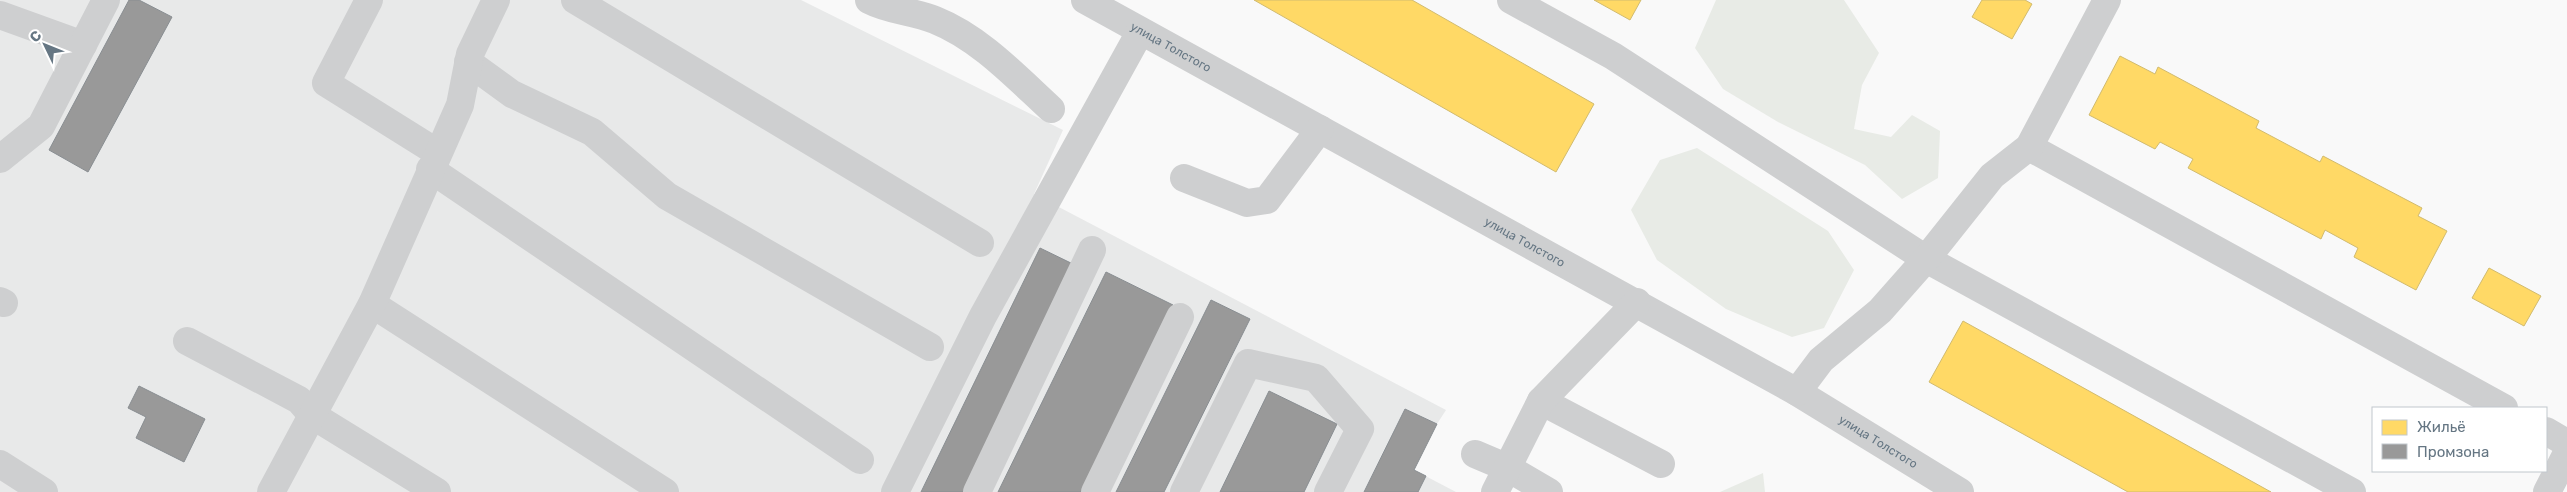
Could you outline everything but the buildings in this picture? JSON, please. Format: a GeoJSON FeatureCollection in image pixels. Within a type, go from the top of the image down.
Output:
{"type":"FeatureCollection","features":[{"type":"Feature","properties":{"kind":"street"},"geometry":{"type":"LineString","coordinates":[[0,159],[40,126],[106,0]]}},
{"type":"Feature","properties":{"kind":"street"},"geometry":{"type":"LineString","coordinates":[[368,0],[326,83],[860,460]]}},
{"type":"Feature","properties":{"kind":"street"},"geometry":{"type":"LineString","coordinates":[[271,492],[372,304],[460,105],[470,54],[496,0]]}},
{"type":"Feature","properties":{"kind":"street"},"geometry":{"type":"LineString","coordinates":[[576,0],[980,243]]}},
{"type":"Feature","properties":{"kind":"street"},"geometry":{"type":"LineString","coordinates":[[868,0],[884,8],[935,20],[982,48],[1051,109]]}},
{"type":"Feature","properties":{"kind":"street","name":"улица Толстого"},"geometry":{"type":"LineString","coordinates":[[1085,0],[1140,32],[1637,302],[1797,392],[1960,492]]}},
{"type":"Feature","properties":{"kind":"street"},"geometry":{"type":"LineString","coordinates":[[1797,392],[1821,360],[1880,311],[1926,259],[1992,176],[2029,147],[2107,0]]}},
{"type":"Feature","properties":{"kind":"street"},"geometry":{"type":"LineString","coordinates":[[1521,2],[1613,56],[1926,259],[2352,492]]}},
{"type":"Feature","properties":{"kind":"street"},"geometry":{"type":"LineString","coordinates":[[0,15],[83,45]]}},
{"type":"Feature","properties":{"kind":"street"},"geometry":{"type":"LineString","coordinates":[[895,492],[983,316],[1140,32]]}},
{"type":"Feature","properties":{"kind":"street"},"geometry":{"type":"LineString","coordinates":[[468,62],[512,94],[592,132],[667,196],[930,347]]}},
{"type":"Feature","properties":{"kind":"street"},"geometry":{"type":"LineString","coordinates":[[1184,178],[1246,203],[1267,200],[1320,129]]}},
{"type":"Feature","properties":{"kind":"street"},"geometry":{"type":"LineString","coordinates":[[2029,147],[2502,407]]}},
{"type":"Feature","properties":{"kind":"street"},"geometry":{"type":"LineString","coordinates":[[977,492],[1092,250]]}},
{"type":"Feature","properties":{"kind":"street"},"geometry":{"type":"LineString","coordinates":[[1495,492],[1541,401],[1637,302]]}},
{"type":"Feature","properties":{"kind":"street"},"geometry":{"type":"LineString","coordinates":[[372,304],[666,492]]}},
{"type":"Feature","properties":{"kind":"street"},"geometry":{"type":"LineString","coordinates":[[1095,492],[1180,317]]}},
{"type":"Feature","properties":{"kind":"street"},"geometry":{"type":"LineString","coordinates":[[188,341],[299,400],[312,415],[437,492]]}},
{"type":"Feature","properties":{"kind":"street"},"geometry":{"type":"LineString","coordinates":[[1184,492],[1248,363],[1316,378],[1360,429],[1328,492]]}},
{"type":"Feature","properties":{"kind":"street"},"geometry":{"type":"LineString","coordinates":[[1541,401],[1661,464]]}},
{"type":"Feature","properties":{"kind":"street"},"geometry":{"type":"LineString","coordinates":[[2547,432],[2567,443]]}},
{"type":"Feature","properties":{"kind":"street"},"geometry":{"type":"LineString","coordinates":[[2547,492],[2567,453]]}},
{"type":"Feature","properties":{"kind":"street"},"geometry":{"type":"LineString","coordinates":[[1475,454],[1508,468],[1549,492]]}},
{"type":"Feature","properties":{"kind":"street"},"geometry":{"type":"LineString","coordinates":[[0,464],[44,492]]}},
{"type":"Feature","properties":{"kind":"shaded area"},"geometry":{"type":"Polygon","coordinates":[[[0,0],[801,0],[1063,130],[1034,194],[1446,410],[1414,470],[1456,492],[0,492],[0,0]]]}},
{"type":"Feature","properties":{"kind":"shaded area"},"geometry":{"type":"Polygon","coordinates":[[[1716,0],[1844,0],[1879,53],[1862,85],[1854,129],[1891,137],[1912,115],[1940,131],[1938,178],[1902,199],[1865,165],[1778,122],[1723,89],[1695,48],[1716,0]]]}},
{"type":"Feature","properties":{"kind":"shaded area"},"geometry":{"type":"Polygon","coordinates":[[[1697,148],[1828,231],[1854,270],[1824,328],[1792,337],[1726,309],[1657,260],[1631,210],[1660,160],[1697,148]]]}},
{"type":"Feature","properties":{"kind":"shaded area"},"geometry":{"type":"Polygon","coordinates":[[[1763,473],[1765,492],[1720,492],[1763,473]]]}}]}
